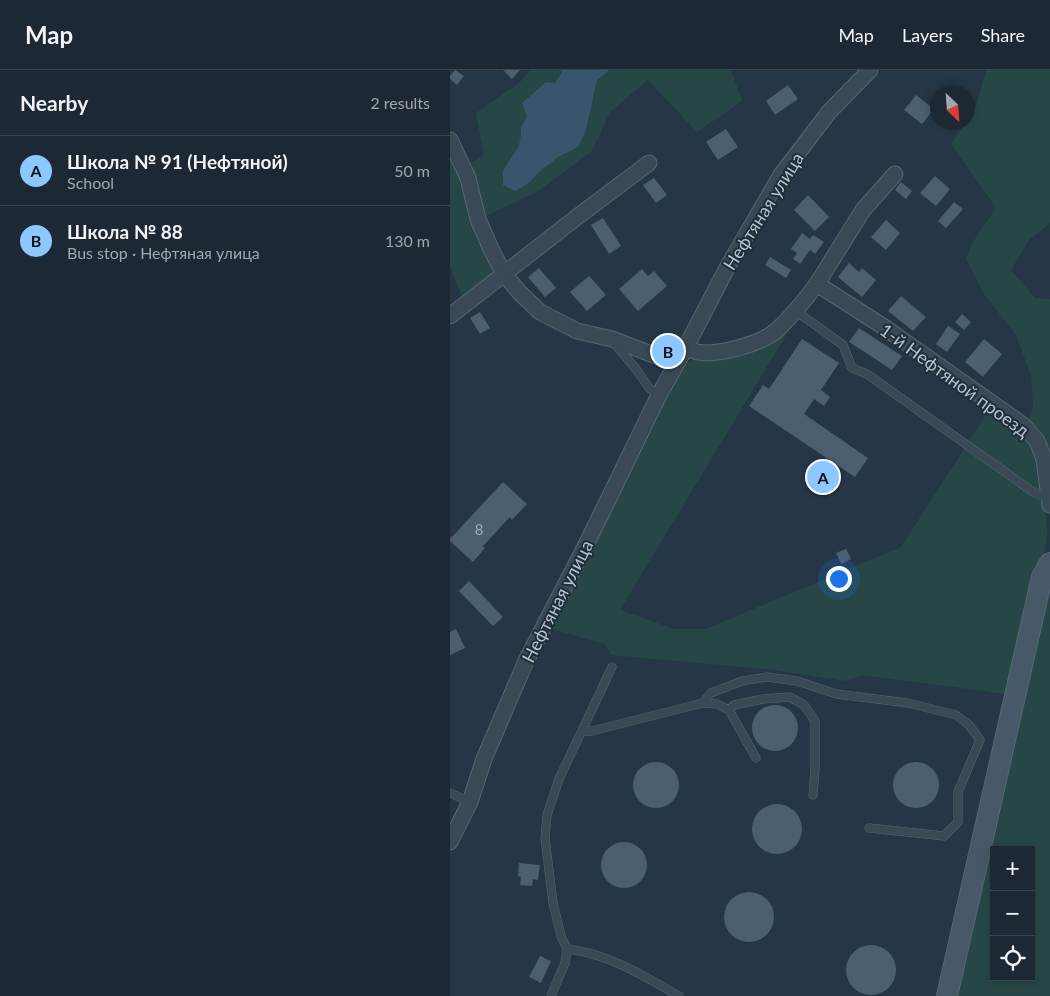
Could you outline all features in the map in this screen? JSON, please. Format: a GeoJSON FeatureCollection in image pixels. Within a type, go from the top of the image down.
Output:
{"type":"FeatureCollection","features":[{"type":"Feature","properties":{"kind":"street","name":"Нефтяная улица"},"geometry":{"type":"LineString","coordinates":[[450,842],[470,802],[484,759],[526,661],[586,545],[674,365],[686,347],[727,268],[781,175],[829,112],[870,70]]}},
{"type":"Feature","properties":{"kind":"street"},"geometry":{"type":"LineString","coordinates":[[450,140],[468,178],[478,220],[504,274],[520,293],[540,312],[577,331],[612,339],[664,359],[674,365]]}},
{"type":"Feature","properties":{"kind":"street"},"geometry":{"type":"LineString","coordinates":[[450,316],[649,163]]}},
{"type":"Feature","properties":{"kind":"street"},"geometry":{"type":"LineString","coordinates":[[686,347],[696,352],[720,352],[757,341],[775,332],[796,311],[817,284],[863,210],[895,174]]}},
{"type":"Feature","properties":{"kind":"street","name":"1-й Нефтяной проезд"},"geometry":{"type":"LineString","coordinates":[[817,284],[884,327],[1023,425],[1037,441],[1044,459],[1049,502]]}},
{"type":"Feature","properties":{"kind":"street"},"geometry":{"type":"LineString","coordinates":[[947,996],[1042,577],[1050,563]]}},
{"type":"Feature","properties":{"kind":"lane"},"geometry":{"type":"LineString","coordinates":[[796,311],[843,345],[852,368],[867,374],[1049,502]]}},
{"type":"Feature","properties":{"kind":"lane"},"geometry":{"type":"LineString","coordinates":[[612,339],[649,388],[659,395]]}},
{"type":"Feature","properties":{"kind":"lane"},"geometry":{"type":"LineString","coordinates":[[551,996],[565,963],[567,949],[561,936],[553,903],[545,838],[547,815],[559,778],[612,667]]}},
{"type":"Feature","properties":{"kind":"lane"},"geometry":{"type":"LineString","coordinates":[[703,703],[711,693],[742,681],[767,676],[797,681],[836,694],[918,705],[956,715],[969,725],[980,740],[958,792],[958,822],[944,836],[869,828]]}},
{"type":"Feature","properties":{"kind":"lane"},"geometry":{"type":"LineString","coordinates":[[729,710],[734,705],[763,699],[790,697],[804,705],[815,722],[813,795]]}},
{"type":"Feature","properties":{"kind":"lane"},"geometry":{"type":"LineString","coordinates":[[582,731],[592,731],[703,703],[717,704],[729,710],[756,758]]}},
{"type":"Feature","properties":{"kind":"lane"},"geometry":{"type":"LineString","coordinates":[[450,793],[470,802]]}},
{"type":"Feature","properties":{"kind":"lane"},"geometry":{"type":"LineString","coordinates":[[567,949],[585,951],[636,971],[679,996]]}},
{"type":"Feature","properties":{"kind":"green space"},"geometry":{"type":"Polygon","coordinates":[[[530,70],[731,70],[742,101],[697,132],[648,80],[610,112],[592,151],[537,192],[483,217],[467,166],[484,155],[476,113],[520,82],[530,70]]]}},
{"type":"Feature","properties":{"kind":"green space"},"geometry":{"type":"Polygon","coordinates":[[[986,70],[1050,70],[1050,223],[1029,240],[1011,270],[1035,298],[1050,299],[1050,454],[1045,437],[1029,420],[1033,406],[1031,376],[1016,335],[984,294],[966,259],[973,242],[996,208],[951,144],[960,130],[975,130],[975,106],[986,70]]]}},
{"type":"Feature","properties":{"kind":"green space"},"geometry":{"type":"Polygon","coordinates":[[[450,152],[496,271],[463,299],[450,267],[450,152]]]}},
{"type":"Feature","properties":{"kind":"green space"},"geometry":{"type":"Polygon","coordinates":[[[794,322],[620,610],[674,629],[706,629],[901,547],[991,407],[1033,442],[1044,484],[1047,535],[1044,557],[1006,694],[862,675],[845,681],[775,670],[611,655],[605,644],[552,629],[666,399],[688,362],[719,358],[794,322]]]}},
{"type":"Feature","properties":{"kind":"green space"},"geometry":{"type":"Polygon","coordinates":[[[1050,585],[1050,996],[954,996],[1050,585]]]}},
{"type":"Feature","properties":{"kind":"water"},"geometry":{"type":"Polygon","coordinates":[[[563,70],[609,70],[597,80],[586,130],[578,147],[558,157],[539,172],[529,183],[515,191],[503,185],[503,171],[519,146],[521,128],[527,116],[522,103],[546,82],[555,83],[563,70]]]}},
{"type":"Feature","properties":{"kind":"building"},"geometry":{"type":"Polygon","coordinates":[[[455,70],[464,76],[457,85],[450,79],[455,70]]]}},
{"type":"Feature","properties":{"kind":"building"},"geometry":{"type":"Polygon","coordinates":[[[503,70],[520,70],[512,79],[503,70]]]}},
{"type":"Feature","properties":{"kind":"building"},"geometry":{"type":"Polygon","coordinates":[[[788,85],[798,99],[775,115],[766,101],[788,85]]]}},
{"type":"Feature","properties":{"kind":"building"},"geometry":{"type":"Polygon","coordinates":[[[916,95],[930,106],[930,114],[922,124],[904,110],[916,95]]]}},
{"type":"Feature","properties":{"kind":"building"},"geometry":{"type":"Polygon","coordinates":[[[726,129],[738,147],[718,160],[706,142],[726,129]]]}},
{"type":"Feature","properties":{"kind":"building"},"geometry":{"type":"Polygon","coordinates":[[[935,176],[950,189],[936,206],[920,193],[935,176]]]}},
{"type":"Feature","properties":{"kind":"building"},"geometry":{"type":"Polygon","coordinates":[[[654,178],[667,195],[656,203],[643,185],[654,178]]]}},
{"type":"Feature","properties":{"kind":"building"},"geometry":{"type":"Polygon","coordinates":[[[901,182],[912,191],[906,199],[895,190],[901,182]]]}},
{"type":"Feature","properties":{"kind":"building"},"geometry":{"type":"Polygon","coordinates":[[[808,195],[829,217],[815,231],[794,210],[808,195]]]}},
{"type":"Feature","properties":{"kind":"building"},"geometry":{"type":"Polygon","coordinates":[[[954,202],[963,209],[946,228],[938,221],[954,202]]]}},
{"type":"Feature","properties":{"kind":"building"},"geometry":{"type":"Polygon","coordinates":[[[603,218],[621,246],[609,254],[591,225],[603,218]]]}},
{"type":"Feature","properties":{"kind":"building"},"geometry":{"type":"Polygon","coordinates":[[[886,220],[900,233],[886,250],[871,237],[886,220]]]}},
{"type":"Feature","properties":{"kind":"building"},"geometry":{"type":"Polygon","coordinates":[[[802,233],[810,239],[813,235],[824,242],[815,254],[810,250],[800,264],[793,259],[797,253],[791,249],[802,233]]]}},
{"type":"Feature","properties":{"kind":"building"},"geometry":{"type":"Polygon","coordinates":[[[770,257],[791,270],[786,278],[765,265],[770,257]]]}},
{"type":"Feature","properties":{"kind":"building"},"geometry":{"type":"Polygon","coordinates":[[[849,263],[859,272],[862,268],[876,280],[862,297],[838,277],[849,263]]]}},
{"type":"Feature","properties":{"kind":"building"},"geometry":{"type":"Polygon","coordinates":[[[539,268],[556,288],[545,297],[528,277],[539,268]]]}},
{"type":"Feature","properties":{"kind":"building"},"geometry":{"type":"Polygon","coordinates":[[[642,269],[648,276],[654,271],[667,286],[638,311],[619,289],[642,269]]]}},
{"type":"Feature","properties":{"kind":"building"},"geometry":{"type":"Polygon","coordinates":[[[589,276],[606,295],[587,311],[570,292],[589,276]]]}},
{"type":"Feature","properties":{"kind":"building"},"geometry":{"type":"Polygon","coordinates":[[[901,296],[926,317],[913,331],[888,311],[901,296]]]}},
{"type":"Feature","properties":{"kind":"building"},"geometry":{"type":"Polygon","coordinates":[[[480,312],[490,328],[480,334],[470,318],[480,312]]]}},
{"type":"Feature","properties":{"kind":"building"},"geometry":{"type":"Polygon","coordinates":[[[962,314],[971,322],[964,330],[955,322],[962,314]]]}},
{"type":"Feature","properties":{"kind":"building"},"geometry":{"type":"Polygon","coordinates":[[[948,326],[960,334],[947,352],[936,344],[948,326]]]}},
{"type":"Feature","properties":{"kind":"building"},"geometry":{"type":"Polygon","coordinates":[[[859,328],[902,356],[892,370],[849,342],[859,328]]]}},
{"type":"Feature","properties":{"kind":"building"},"geometry":{"type":"Polygon","coordinates":[[[802,339],[839,363],[821,390],[830,397],[824,406],[814,399],[804,414],[868,458],[855,477],[749,406],[763,385],[769,389],[802,339]]]}},
{"type":"Feature","properties":{"kind":"building"},"geometry":{"type":"Polygon","coordinates":[[[984,339],[1002,354],[983,377],[965,362],[984,339]]]}},
{"type":"Feature","properties":{"kind":"building"},"geometry":{"type":"Polygon","coordinates":[[[503,482],[527,504],[512,520],[510,517],[483,546],[485,548],[473,562],[450,539],[503,482]]]}},
{"type":"Feature","properties":{"kind":"building"},"geometry":{"type":"Polygon","coordinates":[[[846,549],[851,559],[841,564],[836,553],[846,549]]]}},
{"type":"Feature","properties":{"kind":"building"},"geometry":{"type":"Polygon","coordinates":[[[469,581],[503,617],[493,626],[459,591],[469,581]]]}},
{"type":"Feature","properties":{"kind":"building"},"geometry":{"type":"Polygon","coordinates":[[[456,629],[465,648],[450,655],[450,632],[456,629]]]}},
{"type":"Feature","properties":{"kind":"building"},"geometry":{"type":"Polygon","coordinates":[[[780,705],[792,711],[797,719],[797,737],[792,745],[784,750],[770,751],[758,745],[753,737],[752,723],[758,711],[766,706],[780,705]]]}},
{"type":"Feature","properties":{"kind":"building"},"geometry":{"type":"Polygon","coordinates":[[[651,762],[661,762],[675,772],[679,785],[675,798],[669,804],[661,808],[651,808],[637,798],[633,790],[633,780],[643,766],[651,762]]]}},
{"type":"Feature","properties":{"kind":"building"},"geometry":{"type":"Polygon","coordinates":[[[911,762],[921,762],[935,772],[939,785],[935,798],[929,804],[921,808],[911,808],[897,798],[893,790],[893,780],[903,766],[911,762]]]}},
{"type":"Feature","properties":{"kind":"building"},"geometry":{"type":"Polygon","coordinates":[[[772,804],[782,804],[795,811],[802,824],[802,834],[795,847],[782,854],[772,854],[763,850],[756,843],[752,834],[752,824],[756,815],[763,808],[772,804]]]}},
{"type":"Feature","properties":{"kind":"building"},"geometry":{"type":"Polygon","coordinates":[[[619,842],[629,842],[643,852],[647,865],[643,878],[637,884],[629,888],[619,888],[605,878],[601,870],[601,860],[611,846],[619,842]]]}},
{"type":"Feature","properties":{"kind":"building"},"geometry":{"type":"Polygon","coordinates":[[[519,863],[540,865],[538,880],[533,879],[532,886],[520,885],[521,877],[518,876],[519,863]]]}},
{"type":"Feature","properties":{"kind":"building"},"geometry":{"type":"Polygon","coordinates":[[[744,892],[754,892],[767,899],[774,912],[774,922],[767,935],[754,942],[744,942],[735,938],[728,931],[724,922],[724,912],[728,903],[735,896],[744,892]]]}},
{"type":"Feature","properties":{"kind":"building"},"geometry":{"type":"Polygon","coordinates":[[[866,945],[876,945],[889,952],[896,965],[896,975],[889,988],[876,995],[866,995],[857,991],[850,984],[846,975],[846,965],[850,956],[857,949],[866,945]]]}},
{"type":"Feature","properties":{"kind":"building"},"geometry":{"type":"Polygon","coordinates":[[[540,956],[551,961],[541,983],[529,977],[540,956]]]}},
{"type":"Feature","properties":{"kind":"place","name":"Школа № 88"},"geometry":{"type":"Point","coordinates":[668,351]}},
{"type":"Feature","properties":{"kind":"place","name":"Школа № 91 (Нефтяной)"},"geometry":{"type":"Point","coordinates":[823,477]}}]}
